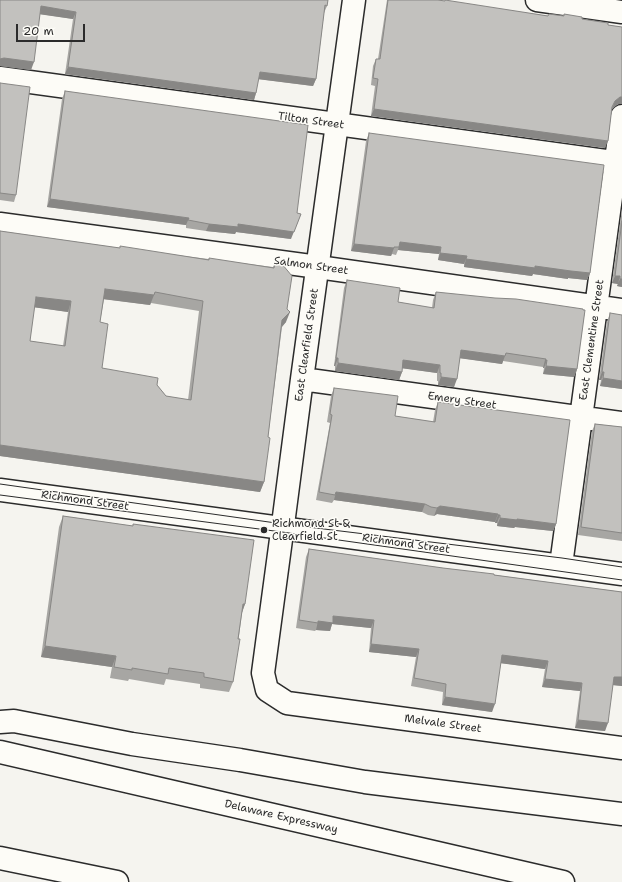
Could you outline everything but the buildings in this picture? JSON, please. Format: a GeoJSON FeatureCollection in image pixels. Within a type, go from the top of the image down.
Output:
{"type":"FeatureCollection","features":[{"type":"Feature","properties":{"kind":"main road","name":"East Clearfield Street"},"geometry":{"type":"LineString","coordinates":[[267,690],[263,673],[354,0]]}},
{"type":"Feature","properties":{"kind":"main road"},"geometry":{"type":"LineString","coordinates":[[537,0],[622,12]]}},
{"type":"Feature","properties":{"kind":"main road","name":"Tilton Street"},"geometry":{"type":"LineString","coordinates":[[0,78],[619,162]]}},
{"type":"Feature","properties":{"kind":"main road","name":"East Clementine Street"},"geometry":{"type":"LineString","coordinates":[[561,565],[597,306],[619,162],[622,116]]}},
{"type":"Feature","properties":{"kind":"main road","name":"Salmon Street"},"geometry":{"type":"LineString","coordinates":[[0,224],[622,310]]}},
{"type":"Feature","properties":{"kind":"main road","name":"Emery Street"},"geometry":{"type":"LineString","coordinates":[[302,379],[622,423]]}},
{"type":"Feature","properties":{"kind":"main road","name":"Richmond Street"},"geometry":{"type":"LineString","coordinates":[[0,490],[283,527],[622,574]]}},
{"type":"Feature","properties":{"kind":"main road","name":"Melvale Street"},"geometry":{"type":"LineString","coordinates":[[267,690],[287,703],[622,748]]}},
{"type":"Feature","properties":{"kind":"main road"},"geometry":{"type":"LineString","coordinates":[[0,722],[14,722],[132,744],[365,782],[622,814]]}},
{"type":"Feature","properties":{"kind":"main road","name":"Delaware Expressway"},"geometry":{"type":"LineString","coordinates":[[0,752],[563,882]]}},
{"type":"Feature","properties":{"kind":"main road"},"geometry":{"type":"LineString","coordinates":[[0,858],[118,882]]}},
{"type":"Feature","properties":{"kind":"tram line"},"geometry":{"type":"LineString","coordinates":[[0,484],[283,524],[562,558],[622,567]]}},
{"type":"Feature","properties":{"kind":"tram line"},"geometry":{"type":"LineString","coordinates":[[0,495],[282,532],[622,580]]}},
{"type":"Feature","properties":{"kind":"place","name":"Richmond St & Clearfield St"},"geometry":{"type":"Point","coordinates":[264,530]}}]}
